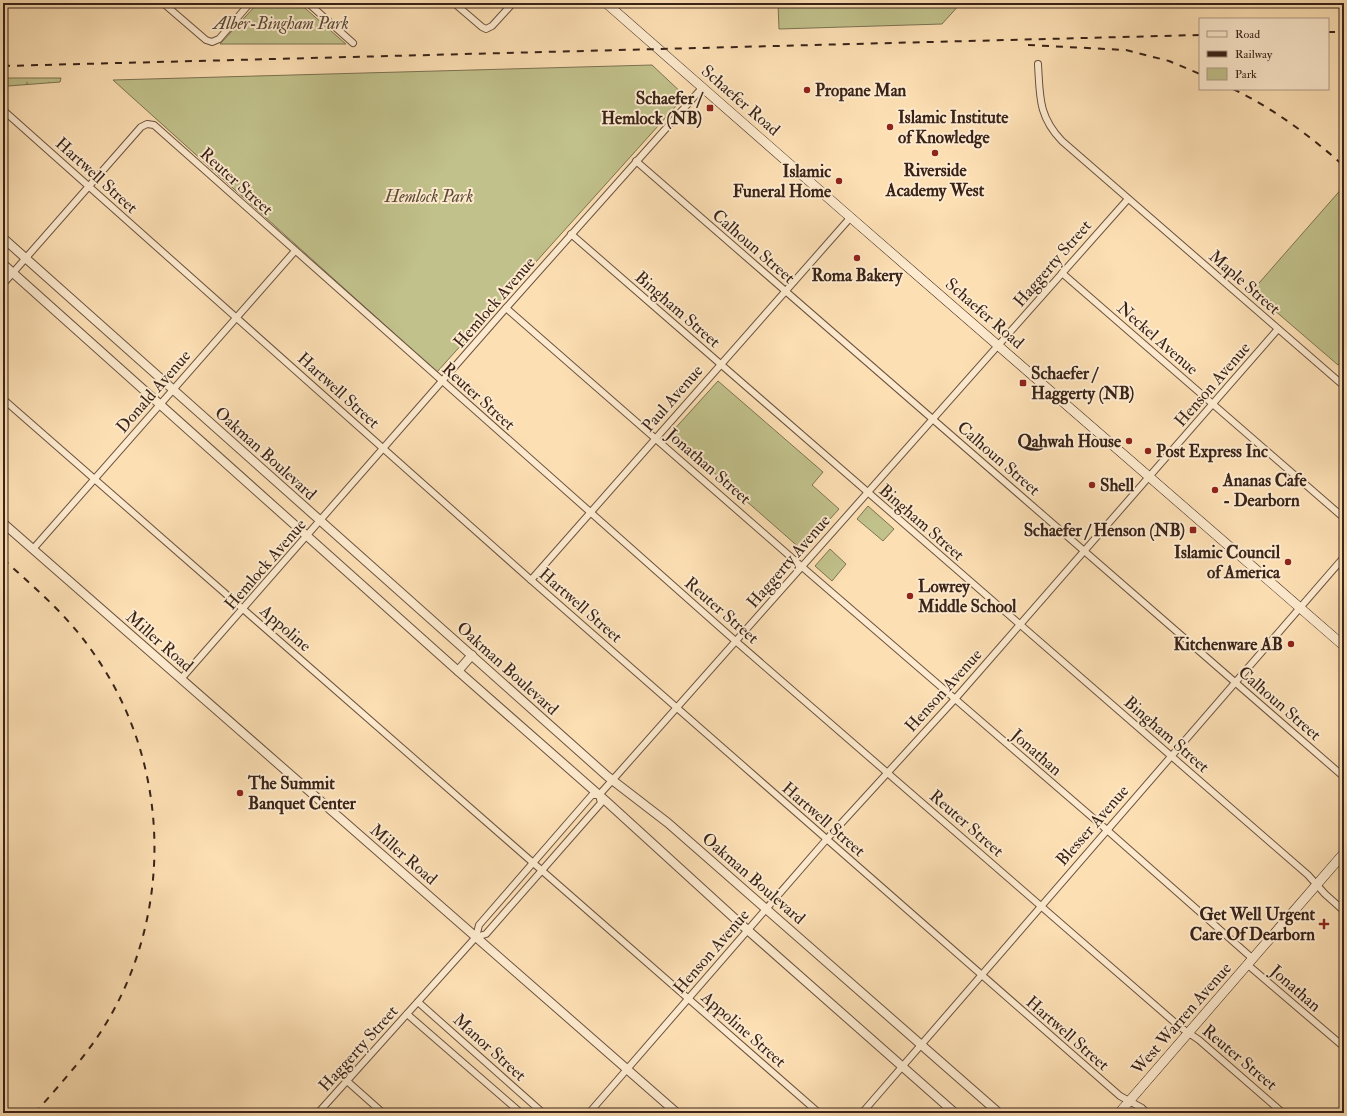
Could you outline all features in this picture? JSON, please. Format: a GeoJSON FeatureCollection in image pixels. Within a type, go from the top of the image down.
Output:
{"type":"FeatureCollection","features":[{"type":"Feature","properties":{"kind":"main road","name":"Schaefer Road"},"geometry":{"type":"LineString","coordinates":[[606,3],[850,218],[1344,646]]}},
{"type":"Feature","properties":{"kind":"main road","name":"West Warren Avenue"},"geometry":{"type":"LineString","coordinates":[[1119,1113],[1190,1033],[1344,853]]}},
{"type":"Feature","properties":{"kind":"street"},"geometry":{"type":"LineString","coordinates":[[163,3],[206,40],[212,42],[219,39],[250,3]]}},
{"type":"Feature","properties":{"kind":"street"},"geometry":{"type":"LineString","coordinates":[[308,3],[353,43]]}},
{"type":"Feature","properties":{"kind":"street"},"geometry":{"type":"LineString","coordinates":[[454,3],[486,29],[492,26],[513,3]]}},
{"type":"Feature","properties":{"kind":"street","name":"Maple Street"},"geometry":{"type":"LineString","coordinates":[[1038,64],[1040,103],[1046,120],[1062,141],[1344,386]]}},
{"type":"Feature","properties":{"kind":"street","name":"Hemlock Avenue"},"geometry":{"type":"LineString","coordinates":[[181,679],[571,234],[702,88]]}},
{"type":"Feature","properties":{"kind":"street","name":"Hartwell Street"},"geometry":{"type":"LineString","coordinates":[[3,110],[530,580],[826,840],[1118,1095],[1142,1108],[1148,1113]]}},
{"type":"Feature","properties":{"kind":"street","name":"Reuter Street"},"geometry":{"type":"LineString","coordinates":[[89,186],[141,127],[147,124],[154,125],[736,642],[1180,1027],[1190,1033],[1283,1113]]}},
{"type":"Feature","properties":{"kind":"street","name":"Calhoun Street"},"geometry":{"type":"LineString","coordinates":[[636,161],[1344,777]]}},
{"type":"Feature","properties":{"kind":"street"},"geometry":{"type":"LineString","coordinates":[[3,284],[89,186]]}},
{"type":"Feature","properties":{"kind":"street","name":"Haggerty Street"},"geometry":{"type":"LineString","coordinates":[[998,346],[1128,199]]}},
{"type":"Feature","properties":{"kind":"street","name":"Paul Avenue"},"geometry":{"type":"LineString","coordinates":[[530,580],[850,218]]}},
{"type":"Feature","properties":{"kind":"street","name":"Bingham Street"},"geometry":{"type":"LineString","coordinates":[[571,234],[1303,871],[1344,911]]}},
{"type":"Feature","properties":{"kind":"street","name":"Oakman Boulevard"},"geometry":{"type":"LineString","coordinates":[[3,238],[613,780],[668,823],[999,1113]]}},
{"type":"Feature","properties":{"kind":"street","name":"Donald Avenue"},"geometry":{"type":"LineString","coordinates":[[33,549],[295,250]]}},
{"type":"Feature","properties":{"kind":"street","name":"Oakman Boulevard"},"geometry":{"type":"LineString","coordinates":[[3,264],[955,1113]]}},
{"type":"Feature","properties":{"kind":"street","name":"Neckel Avenue"},"geometry":{"type":"LineString","coordinates":[[1062,273],[1344,518]]}},
{"type":"Feature","properties":{"kind":"street","name":"Jonathan Street"},"geometry":{"type":"LineString","coordinates":[[506,308],[802,567]]}},
{"type":"Feature","properties":{"kind":"street","name":"Henson Avenue"},"geometry":{"type":"LineString","coordinates":[[588,1113],[826,840],[955,699],[1278,329]]}},
{"type":"Feature","properties":{"kind":"street","name":"Haggerty Avenue"},"geometry":{"type":"LineString","coordinates":[[418,1002],[476,937],[479,925],[592,796],[599,795],[613,780],[998,346]]}},
{"type":"Feature","properties":{"kind":"street","name":"Appoline"},"geometry":{"type":"LineString","coordinates":[[3,399],[542,870]]}},
{"type":"Feature","properties":{"kind":"street","name":"Miller Road"},"geometry":{"type":"LineString","coordinates":[[3,523],[677,1113]]}},
{"type":"Feature","properties":{"kind":"street","name":"Blesser Avenue"},"geometry":{"type":"LineString","coordinates":[[862,1113],[1344,557]]}},
{"type":"Feature","properties":{"kind":"street","name":"Jonathan"},"geometry":{"type":"LineString","coordinates":[[802,567],[1107,830],[1344,1047]]}},
{"type":"Feature","properties":{"kind":"street"},"geometry":{"type":"LineString","coordinates":[[458,671],[472,655]]}},
{"type":"Feature","properties":{"kind":"street","name":"Haggerty Avenue"},"geometry":{"type":"LineString","coordinates":[[476,937],[486,934],[571,837],[600,803],[599,795]]}},
{"type":"Feature","properties":{"kind":"street"},"geometry":{"type":"LineString","coordinates":[[562,830],[571,837]]}},
{"type":"Feature","properties":{"kind":"street","name":"Appoline Street"},"geometry":{"type":"LineString","coordinates":[[542,870],[819,1113]]}},
{"type":"Feature","properties":{"kind":"street"},"geometry":{"type":"LineString","coordinates":[[500,901],[508,909]]}},
{"type":"Feature","properties":{"kind":"street","name":"Haggerty Street"},"geometry":{"type":"LineString","coordinates":[[318,1113],[418,1002]]}},
{"type":"Feature","properties":{"kind":"street","name":"Manor Street"},"geometry":{"type":"LineString","coordinates":[[418,1002],[543,1113]]}},
{"type":"Feature","properties":{"kind":"street","name":"Manor Street"},"geometry":{"type":"LineString","coordinates":[[407,1014],[521,1113]]}},
{"type":"Feature","properties":{"kind":"street"},"geometry":{"type":"LineString","coordinates":[[347,1081],[383,1113]]}},
{"type":"Feature","properties":{"kind":"green space","name":"Alber-Bingham Park"},"geometry":{"type":"Polygon","coordinates":[[[258,3],[299,3],[346,44],[220,44],[258,3]]]}},
{"type":"Feature","properties":{"kind":"green space"},"geometry":{"type":"Polygon","coordinates":[[[778,3],[961,3],[942,24],[779,29],[778,3]]]}},
{"type":"Feature","properties":{"kind":"green space","name":"Hemlock Park"},"geometry":{"type":"Polygon","coordinates":[[[652,65],[685,96],[437,372],[113,80],[652,65]]]}},
{"type":"Feature","properties":{"kind":"green space"},"geometry":{"type":"Polygon","coordinates":[[[3,78],[61,78],[60,82],[8,86],[3,85],[3,78]]]}},
{"type":"Feature","properties":{"kind":"green space"},"geometry":{"type":"Polygon","coordinates":[[[1344,186],[1344,358],[1338,365],[1252,291],[1344,186]]]}},
{"type":"Feature","properties":{"kind":"green space"},"geometry":{"type":"Polygon","coordinates":[[[718,381],[823,472],[812,485],[839,509],[802,550],[670,434],[718,381]]]}},
{"type":"Feature","properties":{"kind":"green space"},"geometry":{"type":"Polygon","coordinates":[[[868,506],[894,529],[883,541],[857,519],[868,506]]]}},
{"type":"Feature","properties":{"kind":"green space"},"geometry":{"type":"Polygon","coordinates":[[[830,549],[846,564],[832,581],[815,566],[830,549]]]}},
{"type":"Feature","properties":{"kind":"railway"},"geometry":{"type":"LineString","coordinates":[[1329,32],[1344,32]]}},
{"type":"Feature","properties":{"kind":"railway"},"geometry":{"type":"LineString","coordinates":[[3,66],[1199,35]]}},
{"type":"Feature","properties":{"kind":"railway"},"geometry":{"type":"LineString","coordinates":[[1028,45],[1126,50],[1169,61],[1199,74]]}},
{"type":"Feature","properties":{"kind":"railway"},"geometry":{"type":"LineString","coordinates":[[1235,90],[1263,105],[1291,123],[1344,166]]}},
{"type":"Feature","properties":{"kind":"railway"},"geometry":{"type":"LineString","coordinates":[[3,559],[50,602],[72,626],[92,651],[117,692],[136,737],[148,783],[154,830],[153,878],[146,925],[132,971],[111,1015],[103,1028],[76,1066],[35,1113]]}},
{"type":"Feature","properties":{"kind":"place","name":"Propane Man"},"geometry":{"type":"Point","coordinates":[807,90]}},
{"type":"Feature","properties":{"kind":"place","name":"Schaefer / Hemlock (NB)"},"geometry":{"type":"Point","coordinates":[710,108]}},
{"type":"Feature","properties":{"kind":"place","name":"Islamic Institute of Knowledge"},"geometry":{"type":"Point","coordinates":[890,127]}},
{"type":"Feature","properties":{"kind":"place","name":"Riverside Academy West"},"geometry":{"type":"Point","coordinates":[935,153]}},
{"type":"Feature","properties":{"kind":"place","name":"Islamic Funeral Home"},"geometry":{"type":"Point","coordinates":[839,181]}},
{"type":"Feature","properties":{"kind":"place","name":"Roma Bakery"},"geometry":{"type":"Point","coordinates":[857,258]}},
{"type":"Feature","properties":{"kind":"place","name":"Schaefer / Haggerty (NB)"},"geometry":{"type":"Point","coordinates":[1023,383]}},
{"type":"Feature","properties":{"kind":"place","name":"Qahwah House"},"geometry":{"type":"Point","coordinates":[1129,441]}},
{"type":"Feature","properties":{"kind":"place","name":"Post Express Inc"},"geometry":{"type":"Point","coordinates":[1148,451]}},
{"type":"Feature","properties":{"kind":"place","name":"Shell"},"geometry":{"type":"Point","coordinates":[1092,485]}},
{"type":"Feature","properties":{"kind":"place","name":"Ananas Cafe - Dearborn"},"geometry":{"type":"Point","coordinates":[1215,490]}},
{"type":"Feature","properties":{"kind":"place","name":"Schaefer / Henson (NB)"},"geometry":{"type":"Point","coordinates":[1193,530]}},
{"type":"Feature","properties":{"kind":"place","name":"Islamic Council of America"},"geometry":{"type":"Point","coordinates":[1288,562]}},
{"type":"Feature","properties":{"kind":"place","name":"Lowrey Middle School"},"geometry":{"type":"Point","coordinates":[910,596]}},
{"type":"Feature","properties":{"kind":"place","name":"Kitchenware AB"},"geometry":{"type":"Point","coordinates":[1291,644]}},
{"type":"Feature","properties":{"kind":"place","name":"The Summit Banquet Center"},"geometry":{"type":"Point","coordinates":[240,793]}},
{"type":"Feature","properties":{"kind":"place","name":"Get Well Urgent Care Of Dearborn"},"geometry":{"type":"Point","coordinates":[1324,924]}}]}
